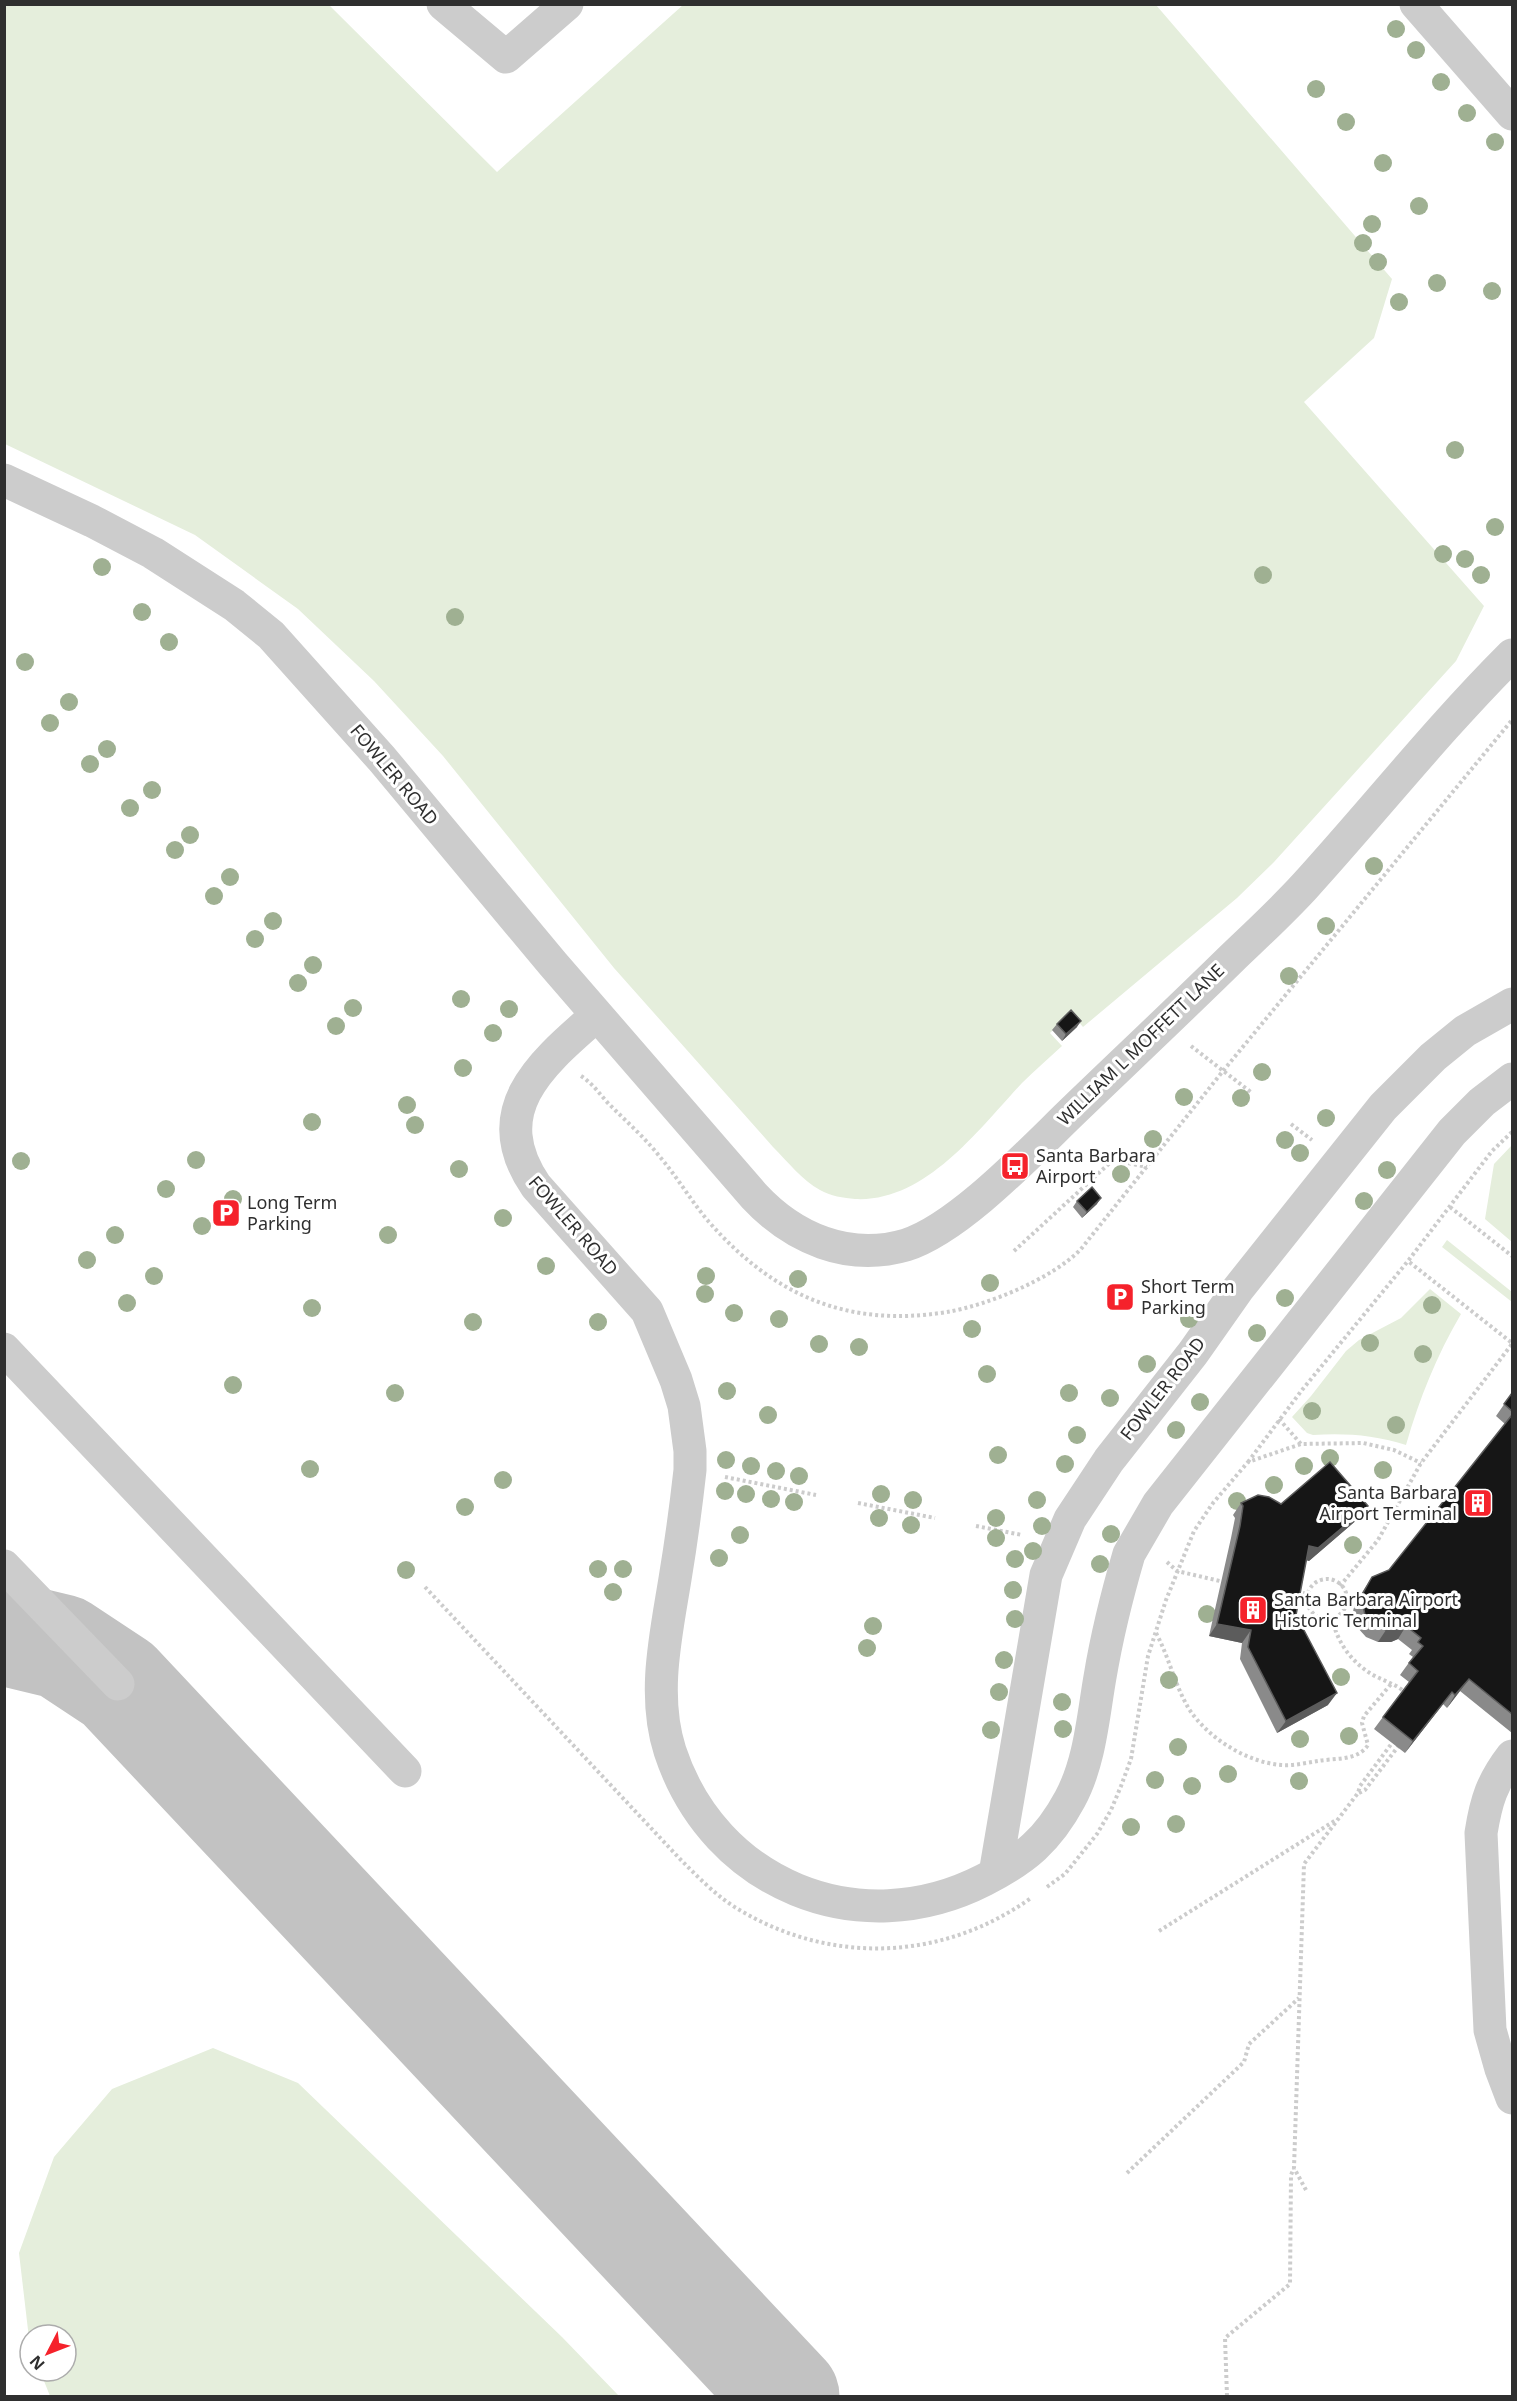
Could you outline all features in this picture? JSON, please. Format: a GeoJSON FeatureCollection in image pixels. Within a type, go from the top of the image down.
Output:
{"type":"FeatureCollection","features":[{"type":"Feature","properties":{"kind":"street"},"geometry":{"type":"LineString","coordinates":[[443,4],[506,57],[567,4]]}},
{"type":"Feature","properties":{"kind":"street"},"geometry":{"type":"LineString","coordinates":[[1416,4],[1512,114]]}},
{"type":"Feature","properties":{"kind":"street","name":"FOWLER ROAD"},"geometry":{"type":"LineString","coordinates":[[4,480],[92,521],[153,553],[234,605],[271,635],[382,759],[597,1015],[552,1055],[530,1083],[521,1098],[516,1142],[525,1170],[536,1186],[647,1311],[676,1380],[684,1406],[690,1470],[662,1669],[664,1727],[673,1757],[686,1789],[701,1814],[739,1854],[784,1885],[811,1896],[842,1905],[870,1907],[897,1906],[941,1897],[967,1889],[1011,1867],[1030,1852],[1049,1832],[1071,1798],[1084,1766],[1106,1643],[1129,1554],[1158,1504],[1452,1132],[1482,1102],[1512,1079]]}},
{"type":"Feature","properties":{"kind":"street","name":"WILLIAM L MOFFETT LANE"},"geometry":{"type":"LineString","coordinates":[[597,1015],[754,1196],[782,1222],[810,1239],[838,1247],[881,1250],[908,1244],[947,1223],[993,1185],[1221,970],[1303,888],[1467,700],[1512,655]]}},
{"type":"Feature","properties":{"kind":"street","name":"FOWLER ROAD"},"geometry":{"type":"LineString","coordinates":[[995,1874],[1046,1575],[1070,1519],[1108,1460],[1193,1353],[1238,1289],[1383,1107],[1433,1057],[1465,1031],[1512,1004]]}},
{"type":"Feature","properties":{"kind":"street"},"geometry":{"type":"LineString","coordinates":[[4,1349],[405,1771]]}},
{"type":"Feature","properties":{"kind":"street"},"geometry":{"type":"LineString","coordinates":[[4,1566],[118,1684]]}},
{"type":"Feature","properties":{"kind":"street"},"geometry":{"type":"LineString","coordinates":[[1512,1756],[1493,1785],[1485,1809],[1481,1833],[1490,2030],[1512,2098]]}},
{"type":"Feature","properties":{"kind":"path"},"geometry":{"type":"LineString","coordinates":[[1210,1060],[1252,1093]]}},
{"type":"Feature","properties":{"kind":"path"},"geometry":{"type":"LineString","coordinates":[[1054,1883],[1078,1859],[1097,1834],[1121,1786],[1131,1759],[1148,1656],[1177,1571],[1203,1516],[1408,1261],[1492,1151],[1512,1132]]}},
{"type":"Feature","properties":{"kind":"path"},"geometry":{"type":"LineString","coordinates":[[1014,1251],[1113,1160],[1147,1167]]}},
{"type":"Feature","properties":{"kind":"path"},"geometry":{"type":"LineString","coordinates":[[1450,1207],[1512,1256]]}},
{"type":"Feature","properties":{"kind":"path"},"geometry":{"type":"LineString","coordinates":[[1341,1586],[1378,1540],[1422,1463],[1512,1343],[1408,1261]]}},
{"type":"Feature","properties":{"kind":"path"},"geometry":{"type":"LineString","coordinates":[[1279,1419],[1301,1444]]}},
{"type":"Feature","properties":{"kind":"path"},"geometry":{"type":"LineString","coordinates":[[1248,1462],[1301,1444],[1363,1443],[1394,1450],[1422,1463]]}},
{"type":"Feature","properties":{"kind":"path"},"geometry":{"type":"LineString","coordinates":[[724,1477],[816,1495]]}},
{"type":"Feature","properties":{"kind":"path"},"geometry":{"type":"LineString","coordinates":[[858,1503],[935,1518]]}},
{"type":"Feature","properties":{"kind":"path"},"geometry":{"type":"LineString","coordinates":[[976,1526],[1027,1536]]}},
{"type":"Feature","properties":{"kind":"path"},"geometry":{"type":"LineString","coordinates":[[1167,1562],[1177,1571],[1232,1583]]}},
{"type":"Feature","properties":{"kind":"path"},"geometry":{"type":"LineString","coordinates":[[1330,1580],[1341,1586],[1346,1596],[1342,1612],[1332,1618],[1320,1618],[1315,1615],[1308,1605],[1310,1588],[1319,1581],[1330,1580]]}},
{"type":"Feature","properties":{"kind":"path"},"geometry":{"type":"LineString","coordinates":[[1294,1592],[1308,1594]]}},
{"type":"Feature","properties":{"kind":"path"},"geometry":{"type":"LineString","coordinates":[[1345,1605],[1354,1607]]}},
{"type":"Feature","properties":{"kind":"path"},"geometry":{"type":"LineString","coordinates":[[1332,1618],[1335,1633],[1355,1662],[1372,1674],[1404,1690],[1410,1696]]}},
{"type":"Feature","properties":{"kind":"path"},"geometry":{"type":"LineString","coordinates":[[1156,1632],[1181,1694],[1197,1721],[1218,1740],[1232,1748],[1279,1765],[1359,1754],[1368,1745],[1362,1723],[1364,1716],[1392,1683]]}},
{"type":"Feature","properties":{"kind":"path"},"geometry":{"type":"LineString","coordinates":[[1358,1793],[1365,1790],[1406,1736]]}},
{"type":"Feature","properties":{"kind":"path"},"geometry":{"type":"LineString","coordinates":[[1227,2397],[1225,2338],[1290,2284],[1291,2175],[1294,2168],[1304,1864],[1358,1793],[1359,1786],[1396,1739]]}},
{"type":"Feature","properties":{"kind":"path"},"geometry":{"type":"LineString","coordinates":[[1159,1931],[1339,1818]]}},
{"type":"Feature","properties":{"kind":"path"},"geometry":{"type":"LineString","coordinates":[[1127,2173],[1244,2062],[1249,2044],[1299,1997]]}},
{"type":"Feature","properties":{"kind":"path"},"geometry":{"type":"LineString","coordinates":[[1294,2168],[1306,2190]]}},
{"type":"Feature","properties":{"kind":"green space"},"geometry":{"type":"Polygon","coordinates":[[[4,5],[329,5],[497,172],[683,5],[1156,5],[1392,279],[1374,338],[1304,402],[1484,606],[1456,661],[1274,862],[1237,898],[1083,1027],[1071,1013],[1050,1033],[1062,1046],[1022,1083],[949,1160],[905,1189],[881,1197],[855,1199],[828,1194],[807,1181],[773,1147],[614,968],[443,756],[374,681],[298,609],[195,535],[5,444],[4,5]]]}},
{"type":"Feature","properties":{"kind":"green space"},"geometry":{"type":"Polygon","coordinates":[[[1512,1145],[1512,1242],[1485,1219],[1494,1164],[1512,1145]]]}},
{"type":"Feature","properties":{"kind":"green space"},"geometry":{"type":"Polygon","coordinates":[[[1447,1240],[1512,1292],[1512,1302],[1442,1247],[1447,1240]]]}},
{"type":"Feature","properties":{"kind":"green space"},"geometry":{"type":"Polygon","coordinates":[[[1430,1289],[1461,1314],[1429,1378],[1406,1445],[1360,1436],[1307,1433],[1292,1417],[1346,1351],[1359,1340],[1401,1318],[1430,1289]]]}},
{"type":"Feature","properties":{"kind":"green space"},"geometry":{"type":"Polygon","coordinates":[[[213,2048],[298,2083],[562,2337],[619,2396],[50,2396],[45,2383],[78,2383],[78,2323],[27,2323],[19,2253],[54,2157],[112,2089],[213,2048]]]}},
{"type":"Feature","properties":{"kind":"building"},"geometry":{"type":"Polygon","coordinates":[[[1071,1010],[1081,1021],[1066,1034],[1057,1024],[1071,1010]]]}},
{"type":"Feature","properties":{"kind":"building"},"geometry":{"type":"Polygon","coordinates":[[[1092,1187],[1101,1198],[1087,1212],[1077,1201],[1092,1187]]]}},
{"type":"Feature","properties":{"kind":"building"},"geometry":{"type":"Polygon","coordinates":[[[1512,1393],[1512,1411],[1504,1404],[1512,1393]]]}},
{"type":"Feature","properties":{"kind":"building","name":"Santa Barbara Airport Terminal"},"geometry":{"type":"Polygon","coordinates":[[[1512,1415],[1512,1714],[1469,1679],[1455,1695],[1452,1692],[1413,1741],[1383,1717],[1418,1671],[1409,1663],[1423,1646],[1418,1642],[1421,1638],[1406,1626],[1400,1630],[1386,1630],[1374,1625],[1365,1615],[1363,1593],[1372,1577],[1389,1570],[1512,1415]]]}},
{"type":"Feature","properties":{"kind":"building","name":"Santa Barbara Airport Historic Terminal"},"geometry":{"type":"Polygon","coordinates":[[[1330,1462],[1368,1506],[1318,1548],[1309,1546],[1296,1615],[1337,1693],[1286,1721],[1248,1647],[1251,1630],[1217,1624],[1240,1526],[1243,1506],[1241,1503],[1258,1495],[1269,1497],[1281,1504],[1330,1462]]]}},
{"type":"Feature","properties":{"kind":"taxiway"},"geometry":{"type":"LineString","coordinates":[[4,1633],[62,1647],[118,1684],[787,2396]]}},
{"type":"Feature","properties":{"kind":"place","name":"Santa Barbara Airport"},"geometry":{"type":"Point","coordinates":[1015,1166]}},
{"type":"Feature","properties":{"kind":"place","name":"Long Term Parking"},"geometry":{"type":"Point","coordinates":[226,1213]}},
{"type":"Feature","properties":{"kind":"place","name":"Short Term Parking"},"geometry":{"type":"Point","coordinates":[1120,1297]}},
{"type":"Feature","properties":{"kind":"place","name":"Santa Barbara Airport Terminal"},"geometry":{"type":"Point","coordinates":[1478,1503]}},
{"type":"Feature","properties":{"kind":"place","name":"Santa Barbara Airport Historic Terminal"},"geometry":{"type":"Point","coordinates":[1253,1610]}}]}
